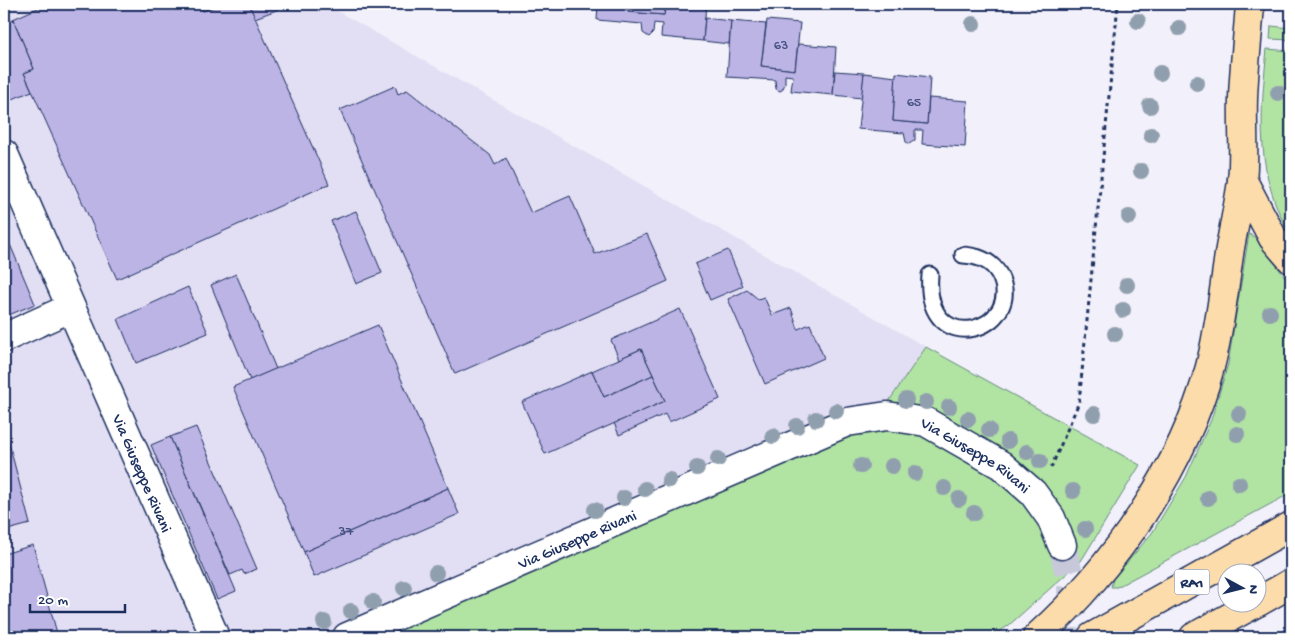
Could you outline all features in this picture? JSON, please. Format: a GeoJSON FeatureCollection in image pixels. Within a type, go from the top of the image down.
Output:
{"type":"FeatureCollection","features":[{"type":"Feature","properties":{"kind":"highway"},"geometry":{"type":"LineString","coordinates":[[1037,637],[1068,609],[1100,572],[1139,518],[1167,469],[1195,412],[1210,367],[1242,179],[1243,95],[1250,4]]}},
{"type":"Feature","properties":{"kind":"highway"},"geometry":{"type":"LineString","coordinates":[[1242,179],[1273,238],[1291,259]]}},
{"type":"Feature","properties":{"kind":"highway","name":"RA1"},"geometry":{"type":"LineString","coordinates":[[1092,637],[1291,526]]}},
{"type":"Feature","properties":{"kind":"highway"},"geometry":{"type":"LineString","coordinates":[[1268,596],[1291,583]]}},
{"type":"Feature","properties":{"kind":"highway"},"geometry":{"type":"LineString","coordinates":[[1194,637],[1236,614]]}},
{"type":"Feature","properties":{"kind":"street","name":"Via Giuseppe Rivani"},"geometry":{"type":"LineString","coordinates":[[4,154],[215,637]]}},
{"type":"Feature","properties":{"kind":"street"},"geometry":{"type":"LineString","coordinates":[[4,338],[70,308]]}},
{"type":"Feature","properties":{"kind":"street","name":"Via Giuseppe Rivani"},"geometry":{"type":"LineString","coordinates":[[347,637],[806,440],[838,434],[882,432],[918,436],[995,476],[1061,543]]}},
{"type":"Feature","properties":{"kind":"lane"},"geometry":{"type":"LineString","coordinates":[[930,275],[930,300],[941,320],[962,330],[974,329],[985,325],[994,318],[1001,308],[1004,295],[1003,282],[997,271],[988,262],[976,256],[963,256]]}},
{"type":"Feature","properties":{"kind":"path"},"geometry":{"type":"LineString","coordinates":[[1047,476],[1079,402],[1118,4]]}},
{"type":"Feature","properties":{"kind":"shaded area"},"geometry":{"type":"Polygon","coordinates":[[[4,4],[325,4],[926,347],[874,423],[373,637],[4,637],[4,4]]]}},
{"type":"Feature","properties":{"kind":"green space"},"geometry":{"type":"Polygon","coordinates":[[[1271,26],[1291,28],[1291,40],[1270,39],[1271,26]]]}},
{"type":"Feature","properties":{"kind":"green space"},"geometry":{"type":"Polygon","coordinates":[[[1267,49],[1291,51],[1291,236],[1279,213],[1271,191],[1263,145],[1263,98],[1267,49]]]}},
{"type":"Feature","properties":{"kind":"green space"},"geometry":{"type":"Polygon","coordinates":[[[1249,234],[1256,238],[1291,285],[1291,493],[1117,587],[1111,587],[1113,579],[1152,533],[1186,477],[1211,420],[1228,364],[1249,234]]]}},
{"type":"Feature","properties":{"kind":"green space"},"geometry":{"type":"Polygon","coordinates":[[[926,347],[1140,465],[1081,561],[1008,626],[991,637],[373,637],[874,423],[926,347]]]}},
{"type":"Feature","properties":{"kind":"building"},"geometry":{"type":"Polygon","coordinates":[[[47,4],[199,4],[203,11],[220,4],[249,4],[329,184],[117,279],[24,73],[34,69],[13,19],[47,4]]]}},
{"type":"Feature","properties":{"kind":"building"},"geometry":{"type":"Polygon","coordinates":[[[199,4],[220,4],[203,11],[199,4]]]}},
{"type":"Feature","properties":{"kind":"building"},"geometry":{"type":"Polygon","coordinates":[[[249,4],[277,4],[279,9],[255,18],[249,4]]]}},
{"type":"Feature","properties":{"kind":"building"},"geometry":{"type":"Polygon","coordinates":[[[598,4],[629,4],[628,12],[664,15],[666,4],[706,4],[703,41],[661,37],[662,24],[654,23],[653,33],[649,37],[643,33],[642,24],[597,20],[598,4]]]}},
{"type":"Feature","properties":{"kind":"building"},"geometry":{"type":"Polygon","coordinates":[[[629,4],[666,4],[664,15],[628,12],[629,4]]]}},
{"type":"Feature","properties":{"kind":"building"},"geometry":{"type":"Polygon","coordinates":[[[705,18],[731,21],[729,44],[703,41],[705,18]]]}},
{"type":"Feature","properties":{"kind":"building"},"geometry":{"type":"Polygon","coordinates":[[[13,19],[34,69],[24,73],[32,91],[10,100],[4,85],[4,23],[13,19]]]}},
{"type":"Feature","properties":{"kind":"building"},"geometry":{"type":"Polygon","coordinates":[[[767,20],[800,23],[795,70],[761,66],[767,20]]]}},
{"type":"Feature","properties":{"kind":"building"},"geometry":{"type":"Polygon","coordinates":[[[731,21],[766,24],[761,66],[795,70],[798,44],[836,47],[833,95],[791,91],[793,76],[785,75],[785,84],[780,91],[776,89],[775,80],[727,77],[731,21]]]}},
{"type":"Feature","properties":{"kind":"building"},"geometry":{"type":"Polygon","coordinates":[[[835,71],[864,73],[862,98],[833,95],[835,71]]]}},
{"type":"Feature","properties":{"kind":"building"},"geometry":{"type":"Polygon","coordinates":[[[864,73],[896,77],[893,121],[927,124],[929,98],[968,101],[965,147],[922,144],[923,130],[915,130],[915,140],[909,144],[906,142],[904,133],[858,129],[864,73]]]}},
{"type":"Feature","properties":{"kind":"building"},"geometry":{"type":"Polygon","coordinates":[[[896,73],[930,77],[927,124],[893,121],[896,73]]]}},
{"type":"Feature","properties":{"kind":"building"},"geometry":{"type":"Polygon","coordinates":[[[395,86],[398,94],[407,90],[490,155],[495,165],[506,158],[531,213],[570,196],[595,254],[647,234],[668,281],[455,374],[340,110],[395,86]]]}},
{"type":"Feature","properties":{"kind":"building"},"geometry":{"type":"Polygon","coordinates":[[[356,211],[382,273],[356,284],[331,221],[356,211]]]}},
{"type":"Feature","properties":{"kind":"building"},"geometry":{"type":"Polygon","coordinates":[[[4,230],[35,304],[4,317],[4,230]]]}},
{"type":"Feature","properties":{"kind":"building"},"geometry":{"type":"Polygon","coordinates":[[[728,250],[743,286],[710,300],[695,264],[728,250]]]}},
{"type":"Feature","properties":{"kind":"building"},"geometry":{"type":"Polygon","coordinates":[[[236,274],[276,369],[250,380],[211,285],[236,274]]]}},
{"type":"Feature","properties":{"kind":"building"},"geometry":{"type":"Polygon","coordinates":[[[188,287],[208,333],[136,363],[118,319],[188,287]]]}},
{"type":"Feature","properties":{"kind":"building"},"geometry":{"type":"Polygon","coordinates":[[[747,290],[758,299],[764,297],[772,315],[791,308],[798,329],[810,324],[824,358],[765,384],[728,299],[747,290]]]}},
{"type":"Feature","properties":{"kind":"building"},"geometry":{"type":"Polygon","coordinates":[[[680,309],[720,399],[669,422],[665,414],[619,435],[614,423],[665,401],[641,349],[619,359],[611,340],[680,309]]]}},
{"type":"Feature","properties":{"kind":"building"},"geometry":{"type":"Polygon","coordinates":[[[378,325],[448,488],[304,552],[233,387],[378,325]]]}},
{"type":"Feature","properties":{"kind":"building"},"geometry":{"type":"Polygon","coordinates":[[[641,349],[653,375],[604,397],[592,371],[641,349]]]}},
{"type":"Feature","properties":{"kind":"building"},"geometry":{"type":"Polygon","coordinates":[[[592,371],[604,397],[653,375],[665,401],[545,454],[522,402],[592,371]]]}},
{"type":"Feature","properties":{"kind":"building"},"geometry":{"type":"Polygon","coordinates":[[[196,427],[257,569],[244,574],[242,570],[230,575],[170,437],[196,427]]]}},
{"type":"Feature","properties":{"kind":"building"},"geometry":{"type":"Polygon","coordinates":[[[4,429],[30,524],[4,531],[4,429]]]}},
{"type":"Feature","properties":{"kind":"building"},"geometry":{"type":"Polygon","coordinates":[[[170,437],[236,591],[217,599],[151,445],[170,437]]]}},
{"type":"Feature","properties":{"kind":"building"},"geometry":{"type":"Polygon","coordinates":[[[448,488],[459,514],[314,577],[304,552],[448,488]]]}},
{"type":"Feature","properties":{"kind":"building"},"geometry":{"type":"Polygon","coordinates":[[[33,545],[58,637],[4,637],[4,554],[33,545]]]}},
{"type":"Feature","properties":{"kind":"tunnel"},"geometry":{"type":"LineString","coordinates":[[1062,545],[1071,582],[1072,637]]}}]}
